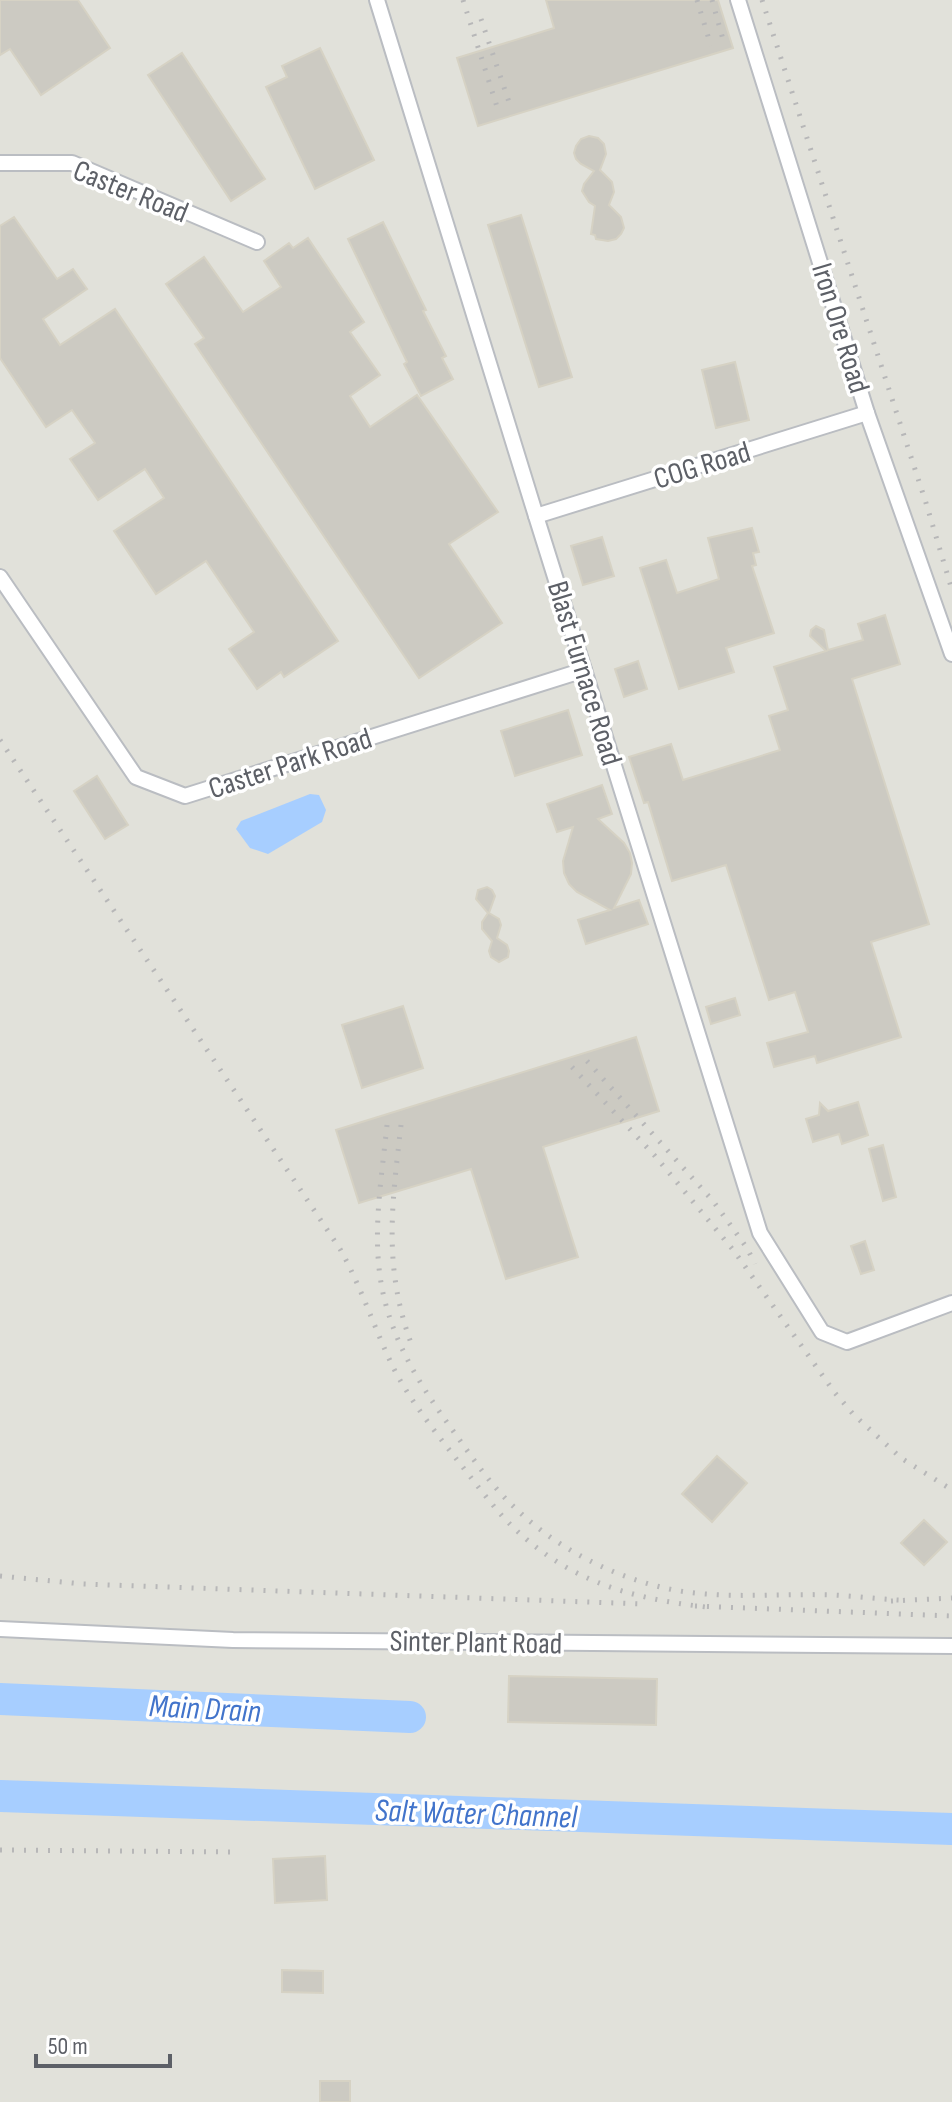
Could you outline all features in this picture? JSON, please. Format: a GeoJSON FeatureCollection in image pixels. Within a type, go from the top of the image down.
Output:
{"type":"FeatureCollection","features":[{"type":"Feature","properties":{"kind":"street","name":"Blast Furnace Road"},"geometry":{"type":"LineString","coordinates":[[377,0],[760,1233],[822,1332],[847,1342],[952,1303]]}},
{"type":"Feature","properties":{"kind":"street","name":"Iron Ore Road"},"geometry":{"type":"LineString","coordinates":[[738,0],[867,413],[952,654]]}},
{"type":"Feature","properties":{"kind":"street","name":"Caster Road"},"geometry":{"type":"LineString","coordinates":[[0,163],[72,163],[257,242]]}},
{"type":"Feature","properties":{"kind":"street","name":"COG Road"},"geometry":{"type":"LineString","coordinates":[[536,516],[867,413]]}},
{"type":"Feature","properties":{"kind":"street","name":"Caster Park Road"},"geometry":{"type":"LineString","coordinates":[[0,577],[136,777],[185,796],[584,670]]}},
{"type":"Feature","properties":{"kind":"street","name":"Sinter Plant Road"},"geometry":{"type":"LineString","coordinates":[[0,1629],[233,1640],[952,1646]]}},
{"type":"Feature","properties":{"kind":"shaded area"},"geometry":{"type":"Polygon","coordinates":[[[0,0],[952,0],[952,2102],[0,2102],[0,0]]]}},
{"type":"Feature","properties":{"kind":"water"},"geometry":{"type":"Polygon","coordinates":[[[310,794],[319,795],[326,810],[322,822],[268,854],[250,848],[236,829],[241,821],[310,794]]]}},
{"type":"Feature","properties":{"kind":"building"},"geometry":{"type":"Polygon","coordinates":[[[0,0],[78,0],[110,48],[41,95],[10,49],[0,55],[0,0]]]}},
{"type":"Feature","properties":{"kind":"building"},"geometry":{"type":"Polygon","coordinates":[[[546,0],[718,0],[733,48],[478,126],[457,58],[554,28],[546,0]]]}},
{"type":"Feature","properties":{"kind":"building"},"geometry":{"type":"Polygon","coordinates":[[[320,48],[374,160],[315,189],[266,87],[287,77],[282,66],[320,48]]]}},
{"type":"Feature","properties":{"kind":"building"},"geometry":{"type":"Polygon","coordinates":[[[182,53],[265,179],[231,201],[148,75],[182,53]]]}},
{"type":"Feature","properties":{"kind":"building"},"geometry":{"type":"Polygon","coordinates":[[[589,136],[598,138],[604,144],[606,154],[600,170],[612,182],[614,192],[609,205],[621,217],[624,228],[616,239],[608,241],[596,239],[591,234],[595,206],[582,191],[594,171],[581,164],[574,153],[581,139],[589,136]]]}},
{"type":"Feature","properties":{"kind":"building"},"geometry":{"type":"Polygon","coordinates":[[[521,215],[572,377],[539,387],[488,225],[521,215]]]}},
{"type":"Feature","properties":{"kind":"building"},"geometry":{"type":"Polygon","coordinates":[[[14,217],[57,279],[73,269],[87,289],[43,319],[60,345],[115,309],[338,641],[284,677],[281,672],[257,689],[229,649],[254,632],[206,561],[156,594],[114,531],[164,498],[145,469],[98,500],[70,459],[95,443],[72,410],[46,427],[0,358],[0,226],[14,217]]]}},
{"type":"Feature","properties":{"kind":"building"},"geometry":{"type":"Polygon","coordinates":[[[383,222],[426,310],[423,311],[446,356],[442,358],[453,379],[421,396],[348,239],[383,222]]]}},
{"type":"Feature","properties":{"kind":"building"},"geometry":{"type":"Polygon","coordinates":[[[308,238],[364,322],[350,332],[380,375],[350,396],[370,427],[417,395],[498,512],[449,544],[502,623],[419,678],[195,344],[204,338],[166,284],[204,257],[243,312],[281,287],[264,261],[289,243],[293,248],[308,238]]]}},
{"type":"Feature","properties":{"kind":"building"},"geometry":{"type":"Polygon","coordinates":[[[735,362],[749,420],[716,428],[702,370],[735,362]]]}},
{"type":"Feature","properties":{"kind":"building"},"geometry":{"type":"Polygon","coordinates":[[[752,528],[759,552],[753,553],[756,565],[752,566],[774,633],[726,648],[734,672],[679,689],[640,568],[666,560],[677,593],[719,579],[708,538],[752,528]]]}},
{"type":"Feature","properties":{"kind":"building"},"geometry":{"type":"Polygon","coordinates":[[[602,537],[614,576],[583,585],[571,546],[602,537]]]}},
{"type":"Feature","properties":{"kind":"building"},"geometry":{"type":"Polygon","coordinates":[[[885,615],[900,664],[852,679],[929,924],[871,942],[901,1037],[817,1063],[815,1056],[774,1067],[767,1043],[808,1032],[795,992],[769,1000],[726,865],[672,881],[648,802],[644,803],[629,757],[671,744],[683,780],[780,750],[769,716],[788,710],[774,667],[826,651],[810,636],[816,626],[824,630],[828,650],[863,640],[858,624],[885,615]]]}},
{"type":"Feature","properties":{"kind":"building"},"geometry":{"type":"Polygon","coordinates":[[[638,661],[647,689],[624,697],[615,669],[638,661]]]}},
{"type":"Feature","properties":{"kind":"building"},"geometry":{"type":"Polygon","coordinates":[[[568,710],[582,755],[515,776],[501,731],[568,710]]]}},
{"type":"Feature","properties":{"kind":"building"},"geometry":{"type":"Polygon","coordinates":[[[97,776],[128,825],[105,839],[74,791],[97,776]]]}},
{"type":"Feature","properties":{"kind":"building"},"geometry":{"type":"Polygon","coordinates":[[[602,785],[612,814],[598,819],[624,843],[632,863],[631,874],[614,908],[639,900],[648,924],[586,944],[578,920],[610,910],[577,892],[569,884],[563,861],[573,827],[557,832],[547,804],[602,785]]]}},
{"type":"Feature","properties":{"kind":"building"},"geometry":{"type":"Polygon","coordinates":[[[487,887],[495,896],[489,913],[499,919],[501,925],[497,938],[507,945],[509,951],[508,957],[499,962],[491,957],[492,941],[482,929],[482,922],[488,913],[476,899],[478,890],[487,887]]]}},
{"type":"Feature","properties":{"kind":"building"},"geometry":{"type":"Polygon","coordinates":[[[735,998],[740,1015],[711,1024],[706,1007],[735,998]]]}},
{"type":"Feature","properties":{"kind":"building"},"geometry":{"type":"Polygon","coordinates":[[[403,1006],[423,1068],[362,1088],[342,1025],[403,1006]]]}},
{"type":"Feature","properties":{"kind":"building"},"geometry":{"type":"Polygon","coordinates":[[[636,1037],[659,1111],[543,1147],[578,1257],[506,1279],[471,1169],[359,1203],[336,1130],[636,1037]]]}},
{"type":"Feature","properties":{"kind":"building"},"geometry":{"type":"Polygon","coordinates":[[[858,1102],[868,1135],[842,1144],[839,1134],[813,1142],[806,1119],[819,1115],[820,1103],[828,1111],[858,1102]]]}},
{"type":"Feature","properties":{"kind":"building"},"geometry":{"type":"Polygon","coordinates":[[[883,1145],[896,1197],[883,1201],[869,1149],[883,1145]]]}},
{"type":"Feature","properties":{"kind":"building"},"geometry":{"type":"Polygon","coordinates":[[[865,1241],[874,1270],[861,1274],[851,1246],[865,1241]]]}},
{"type":"Feature","properties":{"kind":"building"},"geometry":{"type":"Polygon","coordinates":[[[717,1456],[747,1483],[712,1522],[682,1494],[717,1456]]]}},
{"type":"Feature","properties":{"kind":"building"},"geometry":{"type":"Polygon","coordinates":[[[924,1520],[947,1542],[924,1565],[901,1543],[924,1520]]]}},
{"type":"Feature","properties":{"kind":"building"},"geometry":{"type":"Polygon","coordinates":[[[509,1676],[657,1679],[656,1725],[508,1722],[509,1676]]]}},
{"type":"Feature","properties":{"kind":"building"},"geometry":{"type":"Polygon","coordinates":[[[325,1856],[327,1900],[275,1903],[273,1859],[325,1856]]]}},
{"type":"Feature","properties":{"kind":"building"},"geometry":{"type":"Polygon","coordinates":[[[282,1970],[323,1971],[323,1993],[282,1992],[282,1970]]]}},
{"type":"Feature","properties":{"kind":"building"},"geometry":{"type":"Polygon","coordinates":[[[320,2081],[350,2081],[350,2102],[320,2102],[320,2081]]]}},
{"type":"Feature","properties":{"kind":"waterway","name":"Main Drain"},"geometry":{"type":"LineString","coordinates":[[0,1699],[410,1717]]}},
{"type":"Feature","properties":{"kind":"waterway","name":"Salt Water Channel"},"geometry":{"type":"LineString","coordinates":[[0,1796],[952,1829]]}},
{"type":"Feature","properties":{"kind":"railway"},"geometry":{"type":"LineString","coordinates":[[463,0],[499,113]]}},
{"type":"Feature","properties":{"kind":"railway"},"geometry":{"type":"LineString","coordinates":[[697,0],[711,46]]}},
{"type":"Feature","properties":{"kind":"railway"},"geometry":{"type":"LineString","coordinates":[[712,0],[724,43]]}},
{"type":"Feature","properties":{"kind":"railway"},"geometry":{"type":"LineString","coordinates":[[762,0],[952,590]]}},
{"type":"Feature","properties":{"kind":"railway"},"geometry":{"type":"LineString","coordinates":[[481,19],[511,108]]}},
{"type":"Feature","properties":{"kind":"railway"},"geometry":{"type":"LineString","coordinates":[[0,740],[340,1249],[402,1383],[486,1497],[526,1539],[572,1571],[622,1591],[706,1607]]}},
{"type":"Feature","properties":{"kind":"railway"},"geometry":{"type":"LineString","coordinates":[[587,1061],[713,1201],[755,1264]]}},
{"type":"Feature","properties":{"kind":"railway"},"geometry":{"type":"LineString","coordinates":[[572,1067],[655,1156],[734,1251],[854,1415],[901,1458],[952,1490]]}},
{"type":"Feature","properties":{"kind":"railway"},"geometry":{"type":"LineString","coordinates":[[387,1125],[377,1238],[380,1276],[390,1318],[406,1356],[427,1393],[480,1468],[511,1504],[546,1534],[584,1558],[625,1576],[669,1589],[710,1594],[833,1595],[899,1600]]}},
{"type":"Feature","properties":{"kind":"railway"},"geometry":{"type":"LineString","coordinates":[[401,1125],[393,1208],[393,1261],[396,1288],[411,1343]]}},
{"type":"Feature","properties":{"kind":"railway"},"geometry":{"type":"LineString","coordinates":[[0,1576],[83,1584],[643,1604]]}},
{"type":"Feature","properties":{"kind":"railway"},"geometry":{"type":"LineString","coordinates":[[891,1601],[952,1598]]}},
{"type":"Feature","properties":{"kind":"railway"},"geometry":{"type":"LineString","coordinates":[[695,1606],[952,1616]]}},
{"type":"Feature","properties":{"kind":"railway"},"geometry":{"type":"LineString","coordinates":[[0,1850],[233,1852]]}}]}
